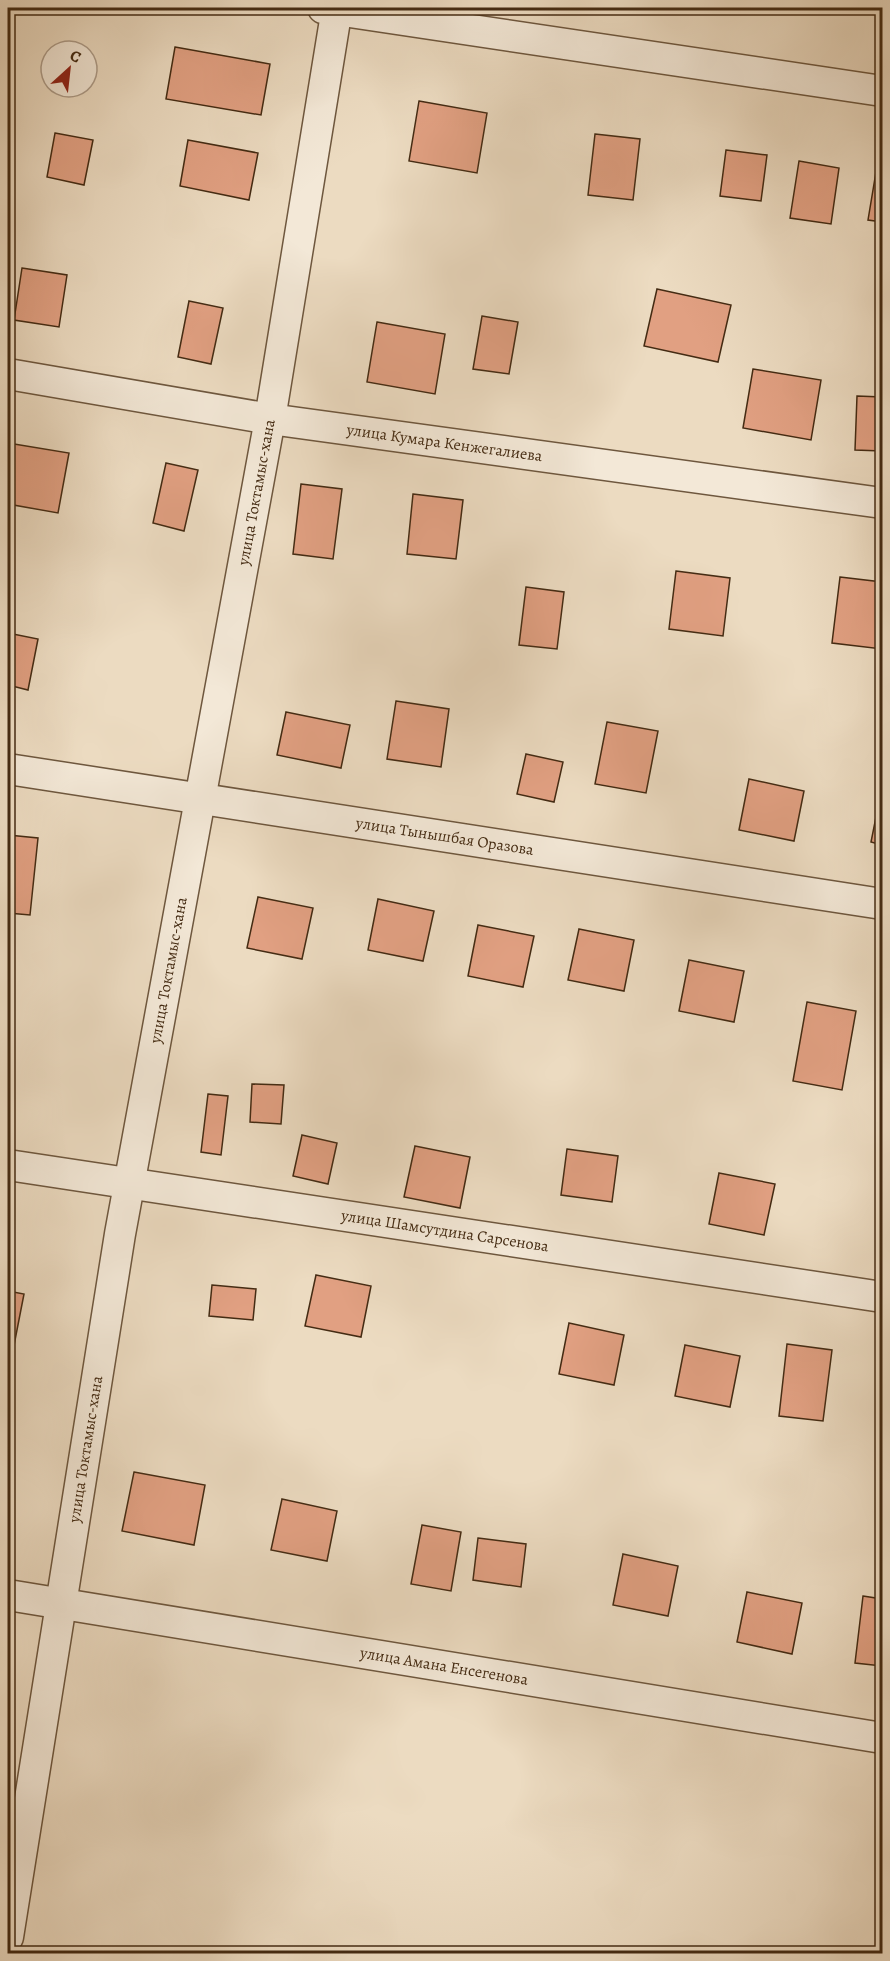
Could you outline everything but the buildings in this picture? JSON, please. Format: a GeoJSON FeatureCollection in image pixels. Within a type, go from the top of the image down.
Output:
{"type":"FeatureCollection","features":[{"type":"Feature","properties":{"kind":"street"},"geometry":{"type":"LineString","coordinates":[[332,8],[882,92]]}},
{"type":"Feature","properties":{"kind":"street","name":"улица Токтамыс-хана"},"geometry":{"type":"LineString","coordinates":[[8,1937],[129,1185],[270,419],[332,8]]}},
{"type":"Feature","properties":{"kind":"street","name":"улица Кумара Кенжегалиева"},"geometry":{"type":"LineString","coordinates":[[8,374],[270,419],[882,502]]}},
{"type":"Feature","properties":{"kind":"street","name":"улица Тынышбая Оразова"},"geometry":{"type":"LineString","coordinates":[[8,769],[882,904]]}},
{"type":"Feature","properties":{"kind":"street","name":"улица Шамсутдина Сарсенова"},"geometry":{"type":"LineString","coordinates":[[8,1165],[882,1297]]}},
{"type":"Feature","properties":{"kind":"street","name":"улица Амана Енсегенова"},"geometry":{"type":"LineString","coordinates":[[8,1595],[882,1738]]}}]}
